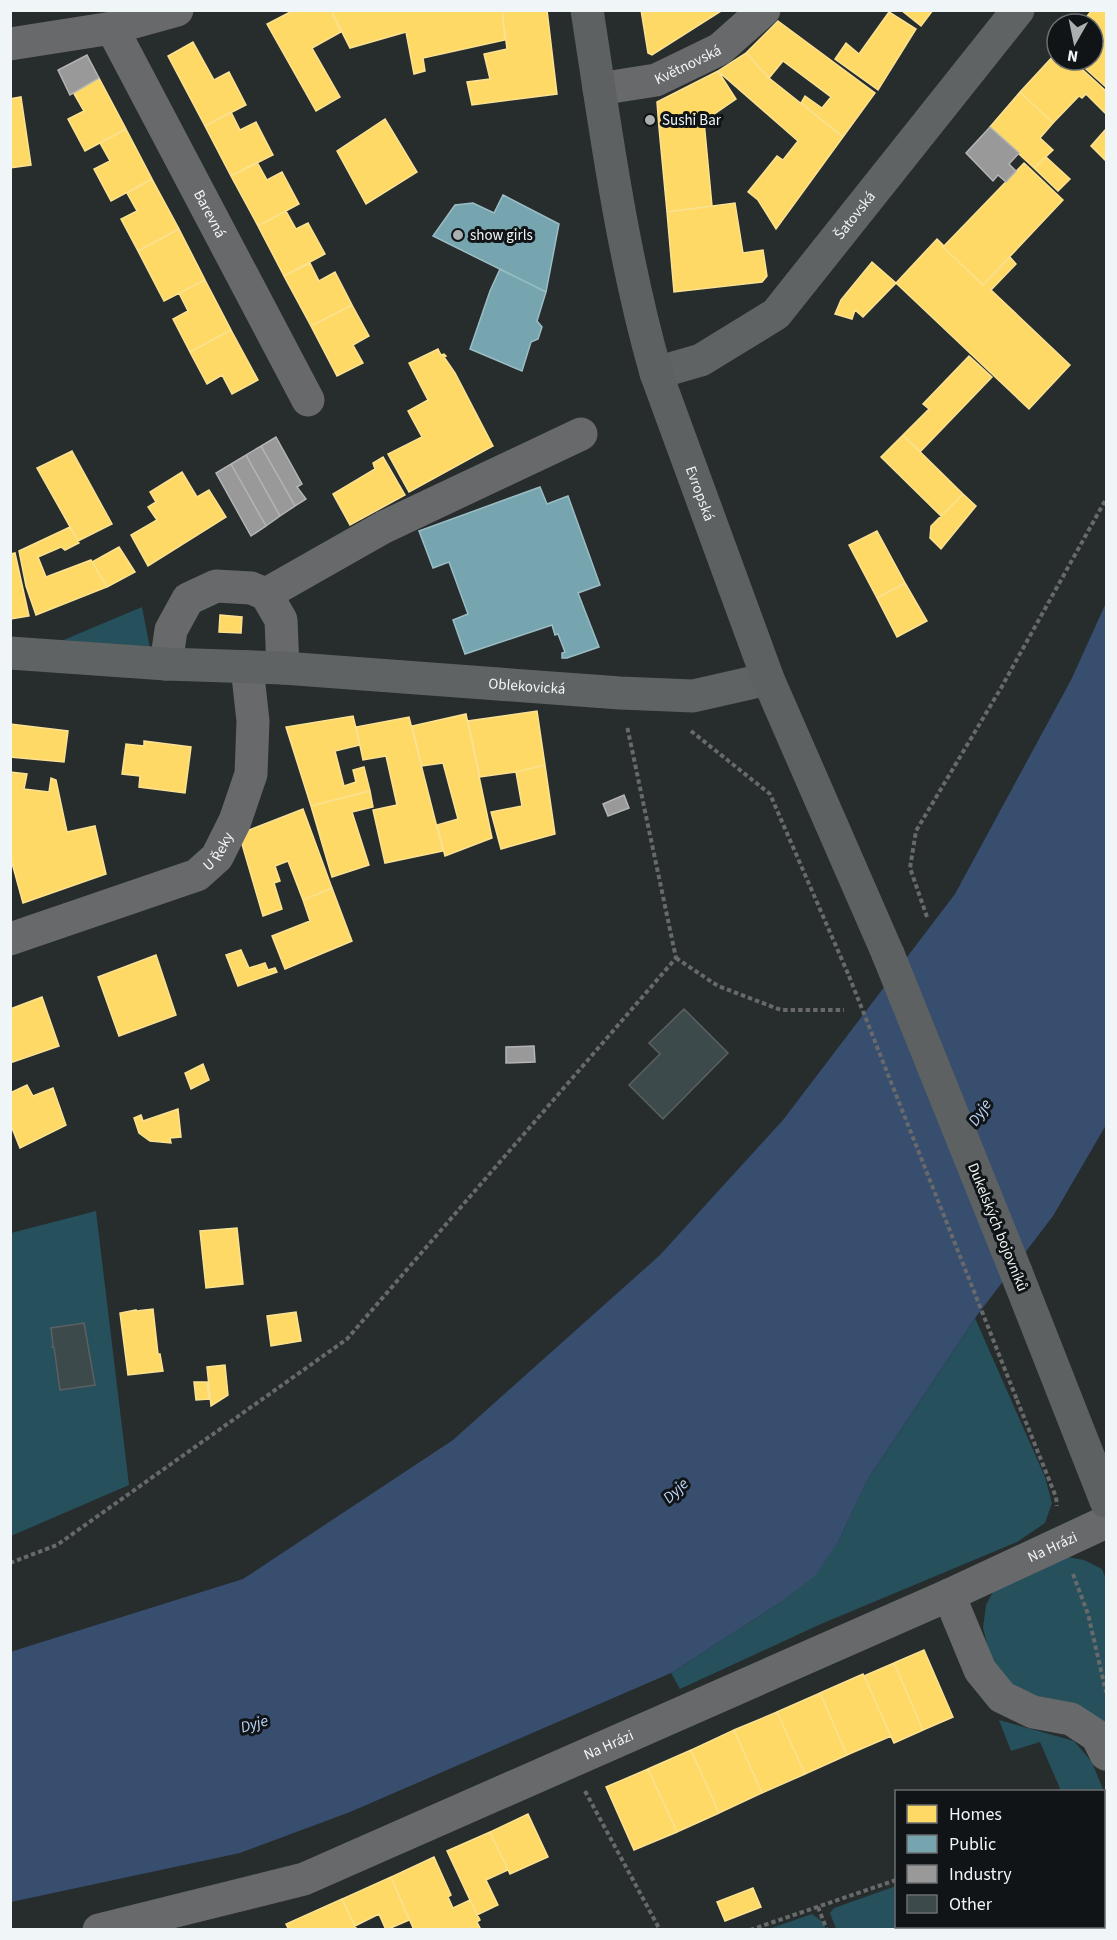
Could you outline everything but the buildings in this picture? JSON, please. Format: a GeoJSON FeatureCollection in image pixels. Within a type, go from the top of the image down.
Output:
{"type":"FeatureCollection","features":[{"type":"Feature","properties":{"kind":"main road","name":"Evropská"},"geometry":{"type":"LineString","coordinates":[[587,10],[610,167],[644,330],[656,373],[768,679],[888,954]]}},
{"type":"Feature","properties":{"kind":"main road","name":"Dukelských bojovníků"},"geometry":{"type":"LineString","coordinates":[[888,954],[1107,1501]]}},
{"type":"Feature","properties":{"kind":"street"},"geometry":{"type":"LineString","coordinates":[[10,44],[112,28],[177,10]]}},
{"type":"Feature","properties":{"kind":"street","name":"Květnovská"},"geometry":{"type":"LineString","coordinates":[[599,88],[656,80],[720,49],[764,10]]}},
{"type":"Feature","properties":{"kind":"street","name":"Šatovská"},"geometry":{"type":"LineString","coordinates":[[656,373],[700,360],[776,314],[1018,10]]}},
{"type":"Feature","properties":{"kind":"street","name":"Barevná"},"geometry":{"type":"LineString","coordinates":[[112,28],[308,400]]}},
{"type":"Feature","properties":{"kind":"street"},"geometry":{"type":"LineString","coordinates":[[266,594],[384,527],[581,434]]}},
{"type":"Feature","properties":{"kind":"street"},"geometry":{"type":"LineString","coordinates":[[166,664],[171,630],[188,599],[216,586],[251,588],[266,594],[281,621],[283,668]]}},
{"type":"Feature","properties":{"kind":"street","name":"Oblekovická"},"geometry":{"type":"LineString","coordinates":[[10,653],[166,664],[283,668],[620,693],[693,696],[768,679]]}},
{"type":"Feature","properties":{"kind":"street","name":"U Řeky"},"geometry":{"type":"LineString","coordinates":[[10,939],[197,875],[217,857],[235,821],[251,774],[253,722],[247,667]]}},
{"type":"Feature","properties":{"kind":"street","name":"Na Hrázi"},"geometry":{"type":"LineString","coordinates":[[99,1929],[304,1879],[949,1595],[1107,1522]]}},
{"type":"Feature","properties":{"kind":"street"},"geometry":{"type":"LineString","coordinates":[[949,1595],[980,1670],[1002,1696],[1033,1712],[1071,1719],[1097,1736],[1107,1754]]}},
{"type":"Feature","properties":{"kind":"path"},"geometry":{"type":"LineString","coordinates":[[927,917],[910,868],[916,831],[1001,688],[1107,498]]}},
{"type":"Feature","properties":{"kind":"path"},"geometry":{"type":"LineString","coordinates":[[620,693],[676,958],[718,986],[781,1010],[844,1010]]}},
{"type":"Feature","properties":{"kind":"path"},"geometry":{"type":"LineString","coordinates":[[693,696],[690,731],[770,794],[849,976],[1056,1497],[1061,1542],[1088,1614],[1107,1692]]}},
{"type":"Feature","properties":{"kind":"path"},"geometry":{"type":"LineString","coordinates":[[10,1563],[57,1545],[347,1339],[676,958]]}},
{"type":"Feature","properties":{"kind":"path"},"geometry":{"type":"LineString","coordinates":[[569,1761],[660,1929]]}},
{"type":"Feature","properties":{"kind":"path"},"geometry":{"type":"LineString","coordinates":[[750,1929],[895,1881]]}},
{"type":"Feature","properties":{"kind":"path"},"geometry":{"type":"LineString","coordinates":[[818,1907],[827,1929]]}},
{"type":"Feature","properties":{"kind":"shaded area"},"geometry":{"type":"Polygon","coordinates":[[[142,607],[151,653],[54,644],[142,607]]]}},
{"type":"Feature","properties":{"kind":"shaded area"},"geometry":{"type":"Polygon","coordinates":[[[96,1211],[129,1485],[11,1536],[11,1233],[96,1211]]]}},
{"type":"Feature","properties":{"kind":"shaded area"},"geometry":{"type":"Polygon","coordinates":[[[975,1318],[1045,1477],[1052,1503],[1045,1523],[1017,1542],[821,1624],[680,1689],[671,1673],[781,1602],[837,1544],[869,1477],[975,1318]]]}},
{"type":"Feature","properties":{"kind":"shaded area"},"geometry":{"type":"Polygon","coordinates":[[[1067,1557],[1084,1560],[1102,1569],[1106,1579],[1106,1731],[1020,1695],[996,1677],[983,1628],[986,1605],[997,1584],[1067,1557]]]}},
{"type":"Feature","properties":{"kind":"shaded area"},"geometry":{"type":"Polygon","coordinates":[[[999,1720],[1074,1741],[1092,1762],[1103,1790],[1061,1790],[1040,1742],[1011,1751],[999,1720]]]}},
{"type":"Feature","properties":{"kind":"shaded area"},"geometry":{"type":"Polygon","coordinates":[[[1106,1815],[1106,1926],[1105,1926],[1106,1815]]]}},
{"type":"Feature","properties":{"kind":"shaded area"},"geometry":{"type":"Polygon","coordinates":[[[895,1886],[895,1928],[1008,1929],[836,1929],[830,1913],[834,1908],[895,1886]]]}},
{"type":"Feature","properties":{"kind":"shaded area"},"geometry":{"type":"Polygon","coordinates":[[[812,1914],[823,1922],[826,1929],[769,1929],[812,1914]]]}},
{"type":"Feature","properties":{"kind":"water","name":"Dyje"},"geometry":{"type":"Polygon","coordinates":[[[1106,603],[1106,1125],[1053,1216],[975,1318],[869,1477],[837,1544],[815,1576],[781,1602],[671,1673],[350,1812],[240,1853],[11,1902],[10,1652],[243,1579],[453,1440],[660,1255],[783,1120],[955,894],[1071,680],[1106,603]]]}},
{"type":"Feature","properties":{"kind":"place","name":"Sushi Bar"},"geometry":{"type":"Point","coordinates":[650,120]}},
{"type":"Feature","properties":{"kind":"place","name":"show girls"},"geometry":{"type":"Point","coordinates":[458,235]}}]}
